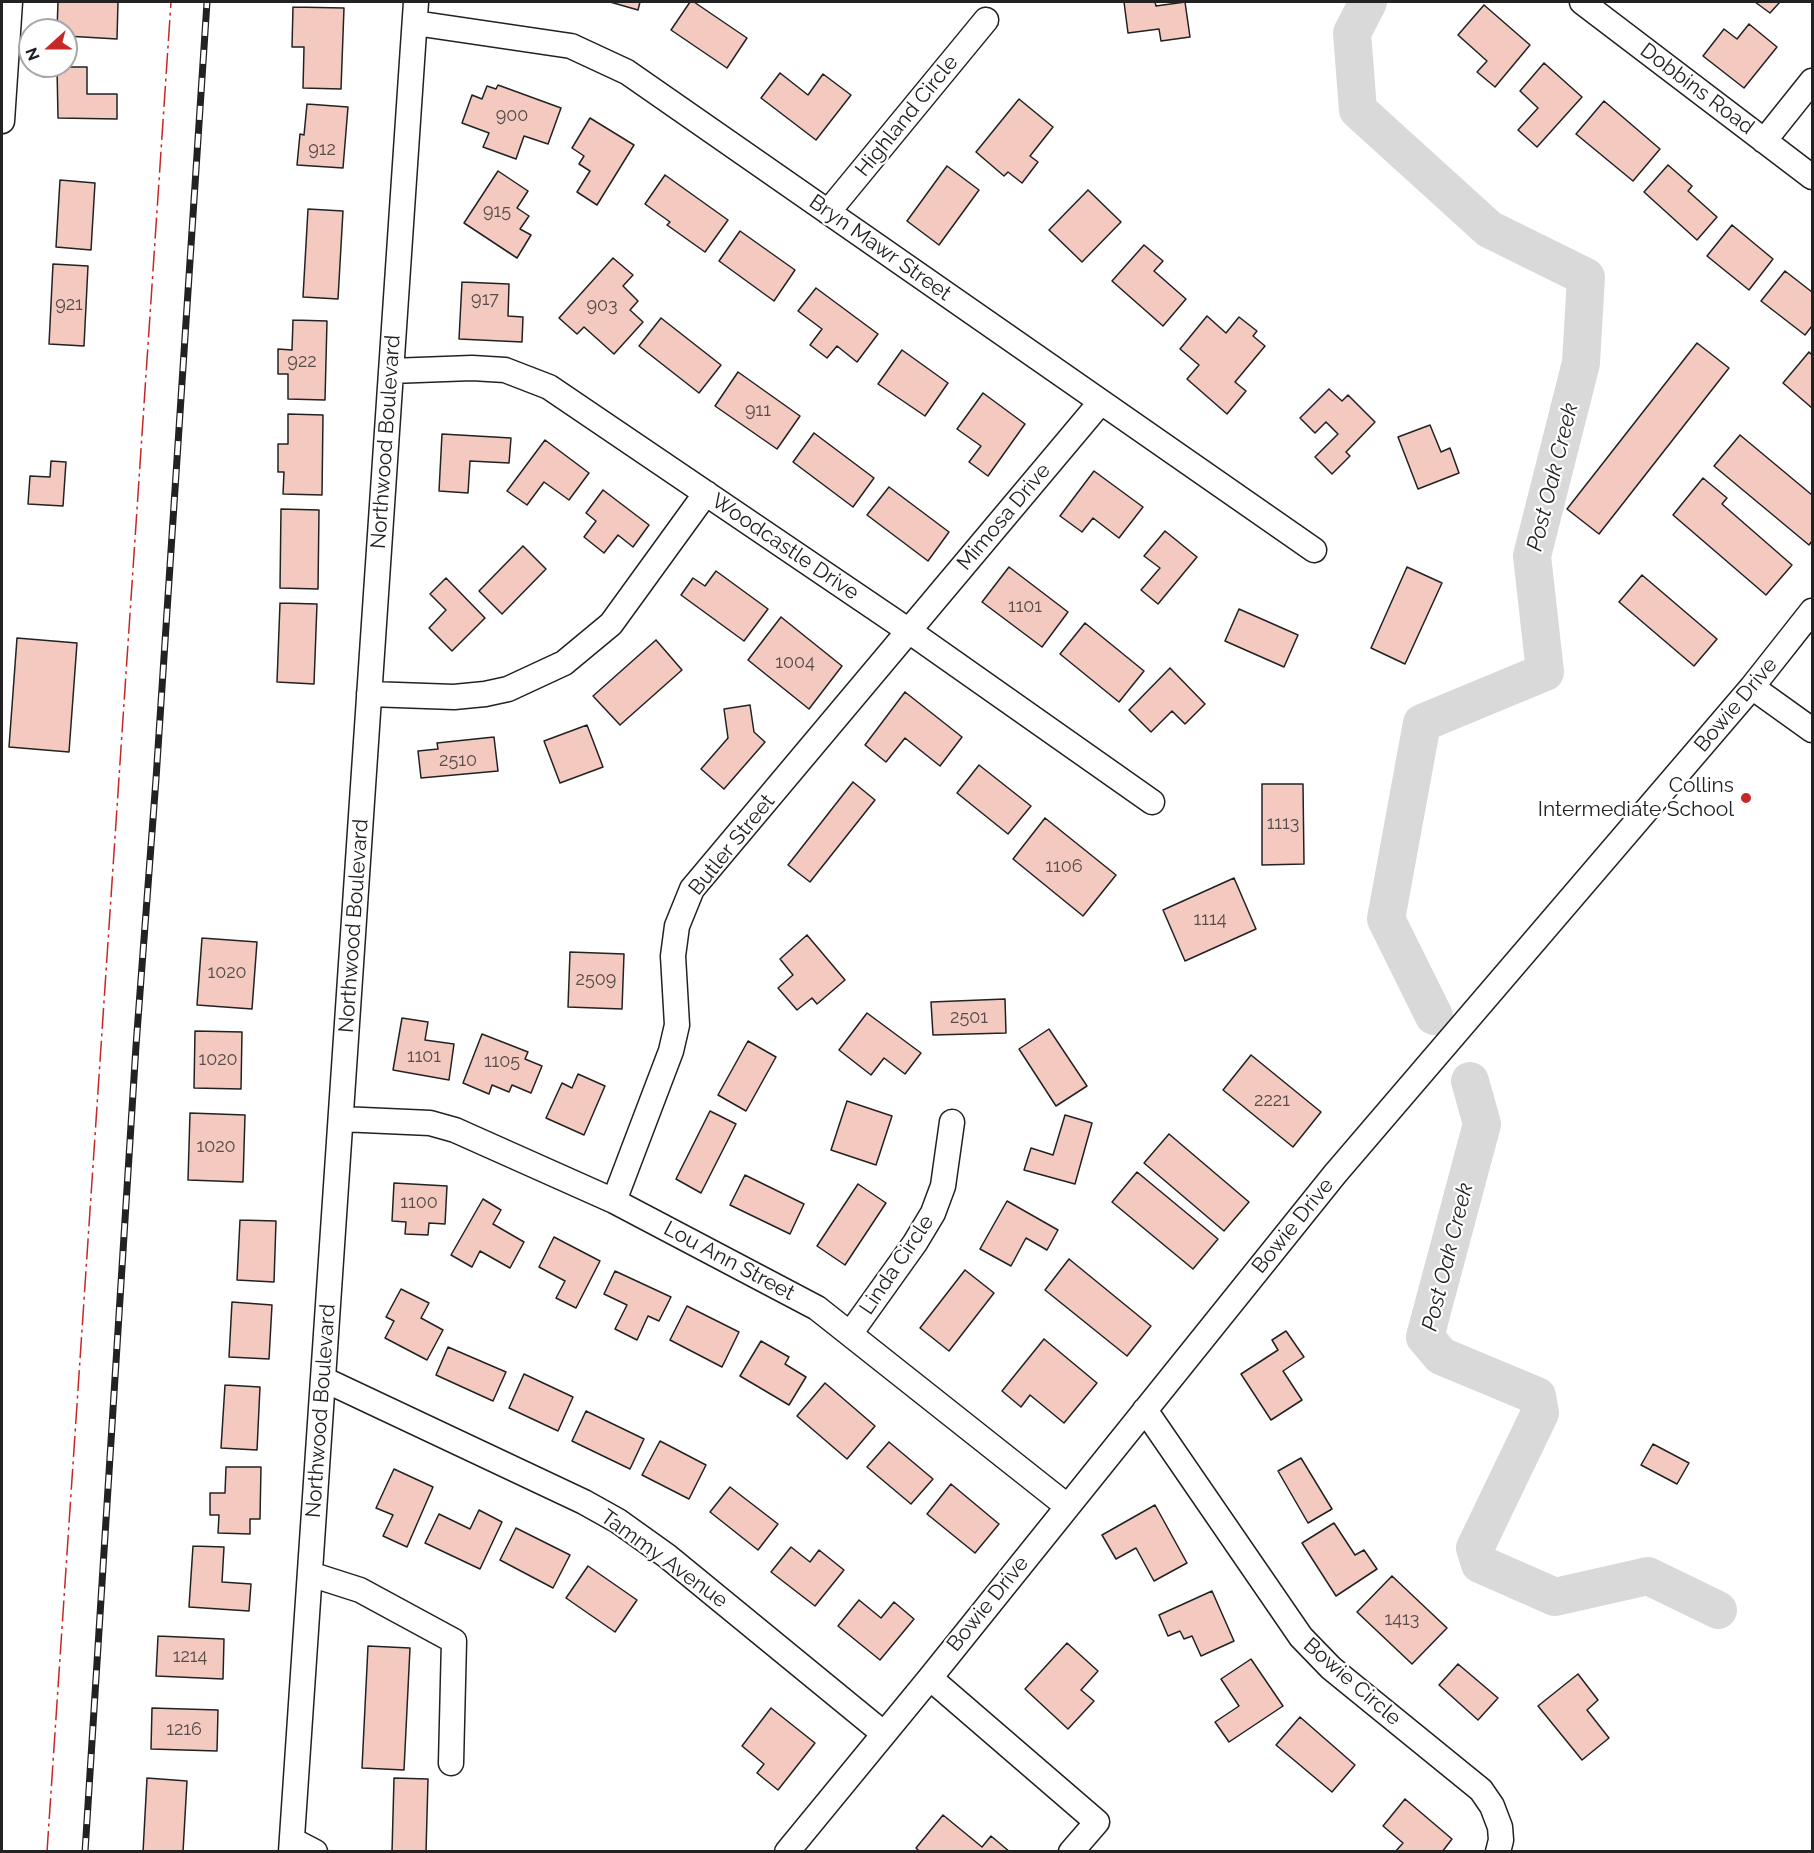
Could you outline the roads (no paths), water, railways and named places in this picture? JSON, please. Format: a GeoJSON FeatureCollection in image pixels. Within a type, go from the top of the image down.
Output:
{"type":"FeatureCollection","features":[{"type":"Feature","properties":{"kind":"street"},"geometry":{"type":"LineString","coordinates":[[2,121],[10,2]]}},
{"type":"Feature","properties":{"kind":"street","name":"Dobbins Road"},"geometry":{"type":"LineString","coordinates":[[1582,2],[1812,177]]}},
{"type":"Feature","properties":{"kind":"street","name":"Bryn Mawr Street"},"geometry":{"type":"LineString","coordinates":[[415,12],[571,46],[627,72],[1314,550]]}},
{"type":"Feature","properties":{"kind":"street","name":"Northwood Boulevard"},"geometry":{"type":"LineString","coordinates":[[292,1846],[415,12]]}},
{"type":"Feature","properties":{"kind":"street","name":"Highland Circle"},"geometry":{"type":"LineString","coordinates":[[828,212],[986,20]]}},
{"type":"Feature","properties":{"kind":"street"},"geometry":{"type":"LineString","coordinates":[[1764,141],[1812,81]]}},
{"type":"Feature","properties":{"kind":"street","name":"Woodcastle Drive"},"geometry":{"type":"LineString","coordinates":[[391,371],[472,368],[506,370],[549,387],[909,631],[1152,802]]}},
{"type":"Feature","properties":{"kind":"street","name":"Mimosa Drive"},"geometry":{"type":"LineString","coordinates":[[909,631],[1100,403]]}},
{"type":"Feature","properties":{"kind":"street"},"geometry":{"type":"LineString","coordinates":[[369,694],[454,697],[485,694],[508,689],[564,663],[611,624],[706,494]]}},
{"type":"Feature","properties":{"kind":"street","name":"Bowie Drive"},"geometry":{"type":"LineString","coordinates":[[787,1851],[883,1732],[930,1678],[1335,1174],[1752,687],[1812,611]]}},
{"type":"Feature","properties":{"kind":"street","name":"Butler Street"},"geometry":{"type":"LineString","coordinates":[[614,1201],[671,1051],[677,1024],[673,956],[677,926],[692,889],[909,631]]}},
{"type":"Feature","properties":{"kind":"street"},"geometry":{"type":"LineString","coordinates":[[1752,687],[1812,730]]}},
{"type":"Feature","properties":{"kind":"street","name":"Lou Ann Street"},"geometry":{"type":"LineString","coordinates":[[341,1119],[430,1123],[455,1130],[614,1201],[817,1308],[1067,1506]]}},
{"type":"Feature","properties":{"kind":"street","name":"Linda Circle"},"geometry":{"type":"LineString","coordinates":[[850,1334],[915,1243],[933,1213],[944,1186],[952,1122]]}},
{"type":"Feature","properties":{"kind":"street","name":"Tammy Avenue"},"geometry":{"type":"LineString","coordinates":[[323,1379],[584,1502],[618,1521],[667,1556],[883,1732]]}},
{"type":"Feature","properties":{"kind":"street","name":"Bowie Circle"},"geometry":{"type":"LineString","coordinates":[[1145,1410],[1301,1637],[1331,1668],[1481,1791],[1492,1806],[1500,1827],[1501,1840],[1498,1851]]}},
{"type":"Feature","properties":{"kind":"street"},"geometry":{"type":"LineString","coordinates":[[310,1574],[360,1590],[454,1641],[451,1763]]}},
{"type":"Feature","properties":{"kind":"street"},"geometry":{"type":"LineString","coordinates":[[930,1678],[1097,1822],[1071,1851]]}},
{"type":"Feature","properties":{"kind":"street"},"geometry":{"type":"LineString","coordinates":[[292,1846],[315,1851]]}},
{"type":"Feature","properties":{"kind":"waterway","name":"Post Oak Creek"},"geometry":{"type":"LineString","coordinates":[[1368,2],[1352,33],[1358,110],[1489,229],[1586,277],[1581,363],[1532,556],[1545,672],[1422,723],[1386,919],[1434,1016]]}},
{"type":"Feature","properties":{"kind":"waterway","name":"Post Oak Creek"},"geometry":{"type":"LineString","coordinates":[[1470,1081],[1482,1124],[1425,1337],[1441,1356],[1537,1396],[1540,1413],[1475,1548],[1480,1564],[1555,1597],[1648,1576],[1718,1610]]}},
{"type":"Feature","properties":{"kind":"railway"},"geometry":{"type":"LineString","coordinates":[[85,1852],[136,1046],[156,779],[207,2]]}},
{"type":"Feature","properties":{"kind":"place","name":"Collins Intermediate School"},"geometry":{"type":"Point","coordinates":[1746,798]}}]}
